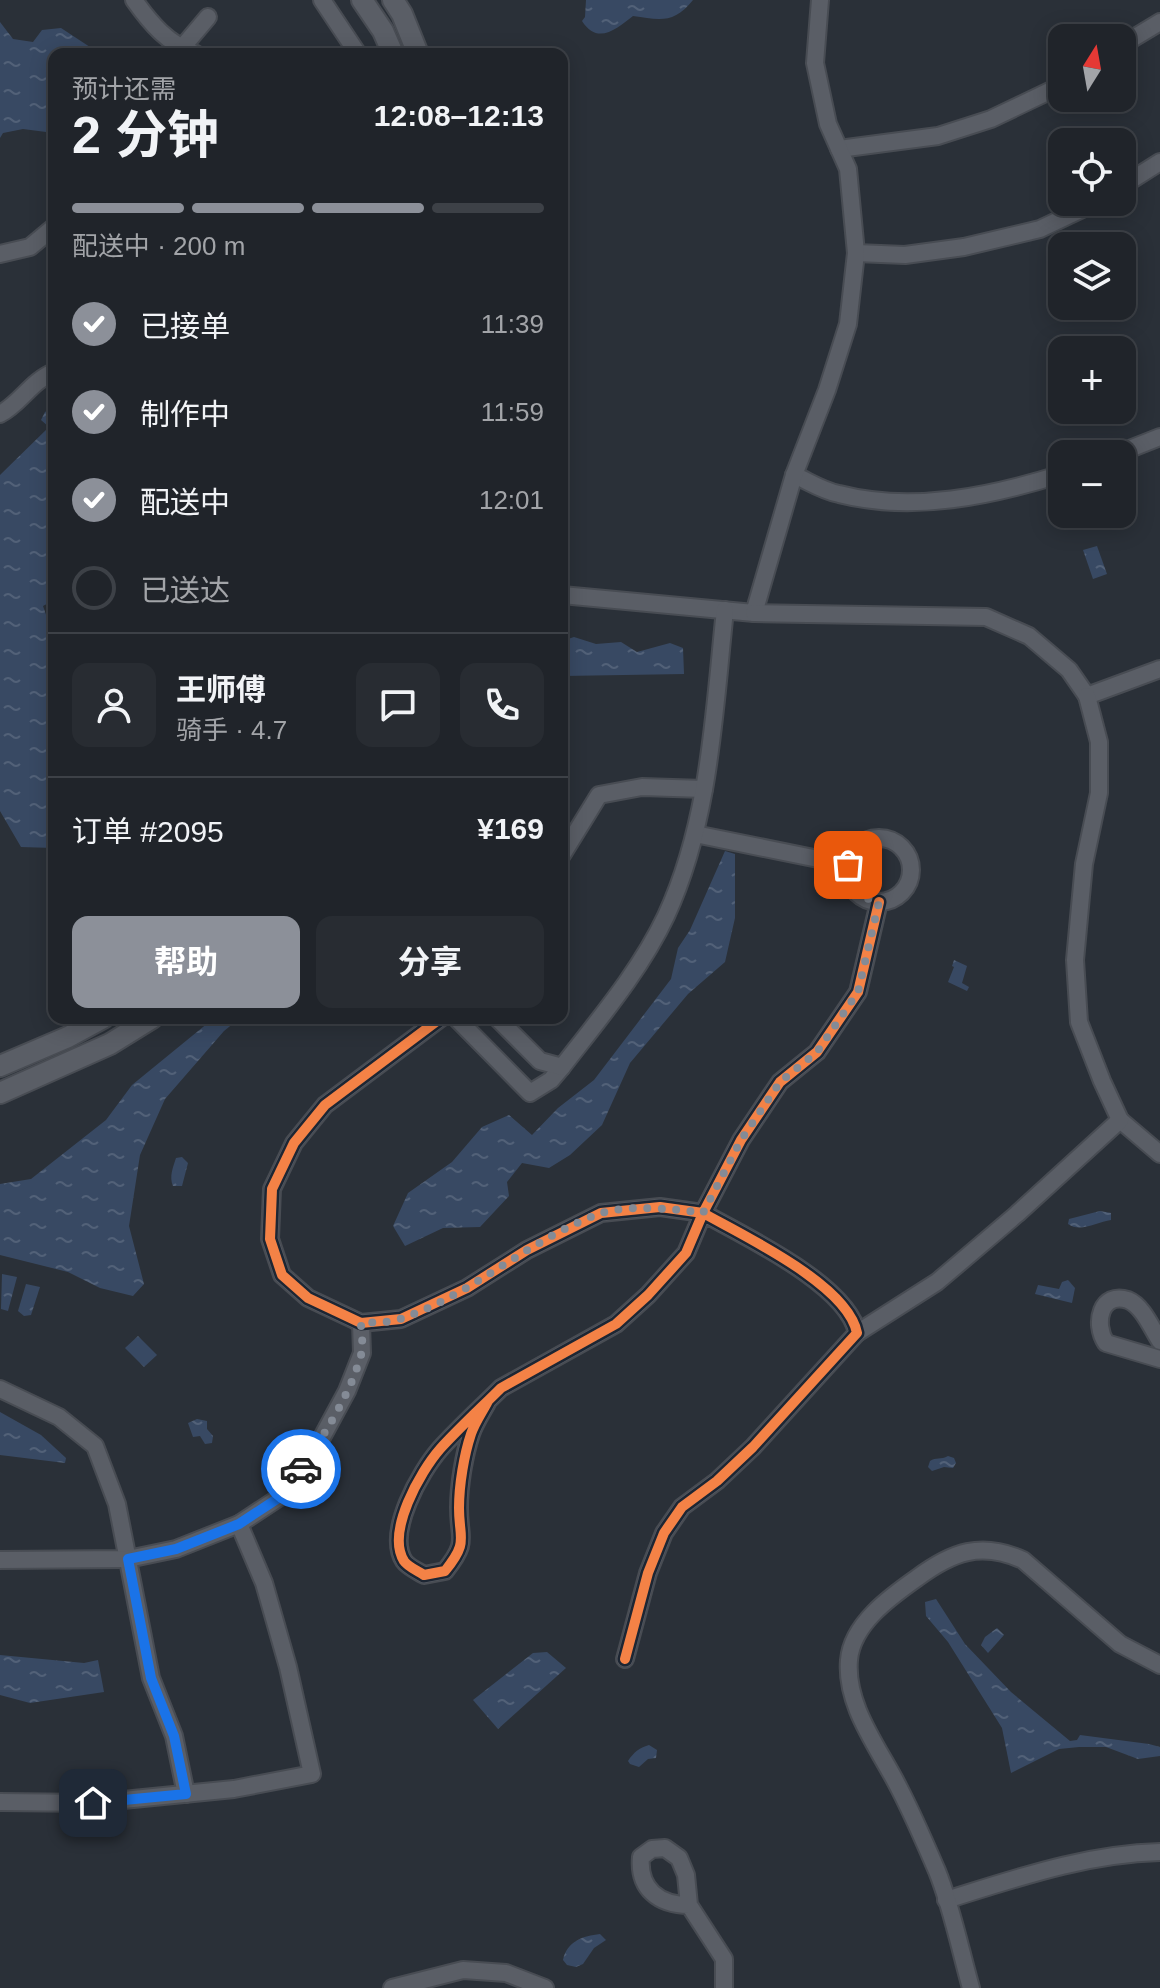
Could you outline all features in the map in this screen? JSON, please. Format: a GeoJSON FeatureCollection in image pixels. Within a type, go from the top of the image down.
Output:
{"type":"FeatureCollection","features":[{"type":"Feature","properties":{"kind":"street"},"geometry":{"type":"LineString","coordinates":[[134,0],[153,27],[184,48]]}},
{"type":"Feature","properties":{"kind":"street"},"geometry":{"type":"LineString","coordinates":[[322,0],[354,48]]}},
{"type":"Feature","properties":{"kind":"street"},"geometry":{"type":"LineString","coordinates":[[362,0],[390,48]]}},
{"type":"Feature","properties":{"kind":"street"},"geometry":{"type":"LineString","coordinates":[[393,0],[416,48]]}},
{"type":"Feature","properties":{"kind":"street"},"geometry":{"type":"LineString","coordinates":[[754,613],[794,475],[827,390],[848,324],[856,253],[848,169],[828,124],[815,63],[820,0]]}},
{"type":"Feature","properties":{"kind":"street"},"geometry":{"type":"LineString","coordinates":[[191,48],[208,17]]}},
{"type":"Feature","properties":{"kind":"street"},"geometry":{"type":"LineString","coordinates":[[1136,37],[1160,22]]}},
{"type":"Feature","properties":{"kind":"street"},"geometry":{"type":"LineString","coordinates":[[839,149],[938,136],[991,119],[1048,92]]}},
{"type":"Feature","properties":{"kind":"street"},"geometry":{"type":"LineString","coordinates":[[1136,177],[1160,162]]}},
{"type":"Feature","properties":{"kind":"street"},"geometry":{"type":"LineString","coordinates":[[856,253],[905,255],[964,247],[1040,229],[1067,216]]}},
{"type":"Feature","properties":{"kind":"street"},"geometry":{"type":"LineString","coordinates":[[0,254],[30,247],[48,232]]}},
{"type":"Feature","properties":{"kind":"street"},"geometry":{"type":"LineString","coordinates":[[0,414],[10,409],[38,378],[48,374]]}},
{"type":"Feature","properties":{"kind":"street"},"geometry":{"type":"LineString","coordinates":[[1136,446],[1160,437]]}},
{"type":"Feature","properties":{"kind":"street"},"geometry":{"type":"LineString","coordinates":[[794,475],[837,494],[889,502],[947,501],[1048,478]]}},
{"type":"Feature","properties":{"kind":"street"},"geometry":{"type":"LineString","coordinates":[[568,596],[754,613],[986,617],[1029,636],[1069,670],[1087,696],[1099,742],[1099,793],[1084,864],[1075,960],[1079,1022],[1120,1120],[1160,1154]]}},
{"type":"Feature","properties":{"kind":"street"},"geometry":{"type":"LineString","coordinates":[[462,1024],[530,1093],[551,1080],[622,989],[666,917],[695,834],[710,756],[725,610]]}},
{"type":"Feature","properties":{"kind":"street"},"geometry":{"type":"LineString","coordinates":[[1087,696],[1160,669]]}},
{"type":"Feature","properties":{"kind":"street"},"geometry":{"type":"LineString","coordinates":[[568,845],[599,795],[642,787],[704,789]]}},
{"type":"Feature","properties":{"kind":"street"},"geometry":{"type":"LineString","coordinates":[[695,834],[848,865]]}},
{"type":"Feature","properties":{"kind":"street"},"geometry":{"type":"LineString","coordinates":[[876,839],[896,843],[904,849],[912,868],[907,888],[899,896],[879,902],[858,895],[848,876],[848,865],[857,847],[876,839]]}},
{"type":"Feature","properties":{"kind":"street"},"geometry":{"type":"LineString","coordinates":[[488,1401],[471,1433],[465,1461],[459,1508],[463,1531],[459,1555],[445,1571],[424,1575],[405,1563],[397,1543],[404,1508],[438,1452],[488,1401],[501,1388],[616,1324],[648,1295],[686,1253],[741,1140],[780,1082],[817,1052],[858,992],[879,902]]}},
{"type":"Feature","properties":{"kind":"street"},"geometry":{"type":"LineString","coordinates":[[0,1066],[91,1024]]}},
{"type":"Feature","properties":{"kind":"street"},"geometry":{"type":"LineString","coordinates":[[0,1093],[110,1044],[142,1024]]}},
{"type":"Feature","properties":{"kind":"street"},"geometry":{"type":"LineString","coordinates":[[433,1024],[325,1105],[294,1143],[272,1189],[270,1239],[282,1275],[308,1298],[361,1323],[401,1319],[467,1288],[527,1250],[601,1213],[660,1207],[703,1213],[816,1279],[854,1320],[857,1333]]}},
{"type":"Feature","properties":{"kind":"street"},"geometry":{"type":"LineString","coordinates":[[503,1024],[540,1061],[562,1067]]}},
{"type":"Feature","properties":{"kind":"street"},"geometry":{"type":"LineString","coordinates":[[49,1045],[60,1066]]}},
{"type":"Feature","properties":{"kind":"street"},"geometry":{"type":"LineString","coordinates":[[625,1659],[648,1573],[664,1533],[682,1507],[717,1481],[753,1447],[857,1333],[937,1282],[1120,1120]]}},
{"type":"Feature","properties":{"kind":"street"},"geometry":{"type":"LineString","coordinates":[[1160,1341],[1141,1310],[1129,1300],[1116,1299],[1101,1312],[1098,1321],[1106,1343],[1160,1359]]}},
{"type":"Feature","properties":{"kind":"street"},"geometry":{"type":"LineString","coordinates":[[0,1560],[128,1559],[176,1549],[239,1524],[283,1495],[320,1441],[347,1391],[362,1353],[361,1323]]}},
{"type":"Feature","properties":{"kind":"street"},"geometry":{"type":"LineString","coordinates":[[0,1389],[59,1417],[95,1446],[117,1504],[151,1678],[174,1736],[186,1794]]}},
{"type":"Feature","properties":{"kind":"street"},"geometry":{"type":"LineString","coordinates":[[0,1802],[93,1803],[234,1789],[312,1774],[288,1667],[264,1583],[239,1524]]}},
{"type":"Feature","properties":{"kind":"street"},"geometry":{"type":"LineString","coordinates":[[971,1988],[938,1874],[907,1804],[864,1723],[849,1685],[849,1657],[857,1632],[909,1583],[940,1561],[977,1549],[1004,1552],[1023,1560],[1120,1644],[1160,1665]]}},
{"type":"Feature","properties":{"kind":"street"},"geometry":{"type":"LineString","coordinates":[[946,1900],[1058,1865],[1130,1853],[1160,1852]]}},
{"type":"Feature","properties":{"kind":"street"},"geometry":{"type":"LineString","coordinates":[[689,1905],[724,1959],[724,1988]]}},
{"type":"Feature","properties":{"kind":"street"},"geometry":{"type":"LineString","coordinates":[[392,1988],[463,1970],[506,1973],[545,1988]]}},
{"type":"Feature","properties":{"kind":"water"},"geometry":{"type":"Polygon","coordinates":[[[586,0],[693,0],[673,17],[633,16],[601,34],[582,21],[586,0]]]}},
{"type":"Feature","properties":{"kind":"water"},"geometry":{"type":"Polygon","coordinates":[[[0,22],[13,39],[33,42],[42,30],[61,28],[91,48],[48,48],[48,132],[23,129],[3,133],[0,138],[0,22]]]}},
{"type":"Feature","properties":{"kind":"water"},"geometry":{"type":"Polygon","coordinates":[[[48,410],[48,426],[41,420],[48,410]]]}},
{"type":"Feature","properties":{"kind":"water"},"geometry":{"type":"Polygon","coordinates":[[[48,428],[48,603],[43,606],[48,621],[48,848],[21,847],[0,811],[0,475],[48,428]]]}},
{"type":"Feature","properties":{"kind":"water"},"geometry":{"type":"Polygon","coordinates":[[[1097,546],[1107,574],[1093,579],[1083,550],[1097,546]]]}},
{"type":"Feature","properties":{"kind":"water"},"geometry":{"type":"Polygon","coordinates":[[[574,637],[596,644],[621,642],[637,652],[670,643],[683,648],[684,674],[568,676],[568,639],[574,637]]]}},
{"type":"Feature","properties":{"kind":"water"},"geometry":{"type":"Polygon","coordinates":[[[725,851],[735,854],[735,918],[725,962],[688,994],[630,1063],[602,1125],[570,1155],[549,1168],[522,1163],[507,1182],[509,1196],[480,1227],[443,1228],[405,1246],[393,1226],[408,1193],[452,1162],[482,1127],[509,1115],[532,1135],[558,1108],[594,1080],[671,979],[678,948],[690,930],[725,851]]]}},
{"type":"Feature","properties":{"kind":"water"},"geometry":{"type":"Polygon","coordinates":[[[954,960],[967,966],[962,983],[969,987],[967,991],[948,982],[954,960]]]}},
{"type":"Feature","properties":{"kind":"water"},"geometry":{"type":"Polygon","coordinates":[[[207,1024],[233,1024],[165,1099],[140,1155],[129,1226],[144,1284],[133,1296],[100,1288],[68,1272],[0,1255],[0,1184],[31,1179],[106,1120],[132,1085],[207,1024]]]}},
{"type":"Feature","properties":{"kind":"water"},"geometry":{"type":"Polygon","coordinates":[[[182,1157],[188,1163],[182,1186],[173,1186],[171,1176],[176,1158],[182,1157]]]}},
{"type":"Feature","properties":{"kind":"water"},"geometry":{"type":"Polygon","coordinates":[[[1100,1211],[1111,1213],[1111,1220],[1083,1227],[1068,1224],[1069,1219],[1100,1211]]]}},
{"type":"Feature","properties":{"kind":"water"},"geometry":{"type":"Polygon","coordinates":[[[2,1274],[17,1277],[8,1311],[1,1309],[2,1274]]]}},
{"type":"Feature","properties":{"kind":"water"},"geometry":{"type":"Polygon","coordinates":[[[1068,1280],[1075,1288],[1072,1303],[1035,1294],[1038,1285],[1059,1289],[1062,1282],[1068,1280]]]}},
{"type":"Feature","properties":{"kind":"water"},"geometry":{"type":"Polygon","coordinates":[[[26,1284],[40,1287],[31,1315],[24,1316],[18,1311],[26,1284]]]}},
{"type":"Feature","properties":{"kind":"water"},"geometry":{"type":"Polygon","coordinates":[[[138,1336],[157,1355],[144,1367],[125,1348],[138,1336]]]}},
{"type":"Feature","properties":{"kind":"water"},"geometry":{"type":"Polygon","coordinates":[[[0,1412],[41,1435],[66,1458],[65,1463],[0,1455],[0,1412]]]}},
{"type":"Feature","properties":{"kind":"water"},"geometry":{"type":"Polygon","coordinates":[[[197,1419],[207,1421],[207,1429],[213,1436],[212,1443],[205,1444],[200,1436],[193,1437],[188,1423],[197,1419]]]}},
{"type":"Feature","properties":{"kind":"water"},"geometry":{"type":"Polygon","coordinates":[[[948,1456],[954,1458],[956,1463],[953,1468],[932,1471],[928,1467],[930,1461],[948,1456]]]}},
{"type":"Feature","properties":{"kind":"water"},"geometry":{"type":"Polygon","coordinates":[[[936,1599],[965,1644],[1011,1692],[1070,1741],[1077,1740],[1080,1735],[1149,1744],[1160,1747],[1160,1756],[1138,1759],[1106,1747],[1059,1749],[1011,1773],[1002,1728],[948,1642],[926,1616],[925,1602],[936,1599]]]}},
{"type":"Feature","properties":{"kind":"water"},"geometry":{"type":"Polygon","coordinates":[[[997,1628],[1004,1635],[988,1653],[981,1645],[985,1637],[997,1628]]]}},
{"type":"Feature","properties":{"kind":"water"},"geometry":{"type":"Polygon","coordinates":[[[547,1652],[566,1668],[498,1729],[473,1700],[533,1653],[547,1652]]]}},
{"type":"Feature","properties":{"kind":"water"},"geometry":{"type":"Polygon","coordinates":[[[0,1655],[84,1663],[98,1660],[104,1692],[30,1703],[0,1695],[0,1655]]]}},
{"type":"Feature","properties":{"kind":"water"},"geometry":{"type":"Polygon","coordinates":[[[649,1745],[657,1750],[656,1758],[648,1759],[639,1767],[630,1764],[628,1761],[635,1753],[649,1745]]]}},
{"type":"Feature","properties":{"kind":"water"},"geometry":{"type":"Polygon","coordinates":[[[600,1934],[606,1940],[594,1948],[583,1964],[576,1967],[567,1965],[563,1960],[572,1944],[600,1934]]]}},
{"type":"Feature","properties":{"kind":"cycle path"},"geometry":{"type":"LineString","coordinates":[[433,1024],[325,1105],[294,1143],[272,1189],[270,1239],[282,1275],[308,1298],[361,1323],[401,1319],[467,1288],[527,1250],[601,1213],[660,1207],[703,1213],[741,1140],[780,1082],[817,1052],[858,992],[879,902]]}},
{"type":"Feature","properties":{"kind":"cycle path"},"geometry":{"type":"LineString","coordinates":[[488,1401],[468,1442],[464,1461],[459,1499],[460,1546],[445,1571],[424,1575],[404,1561],[399,1534],[415,1487],[432,1459],[455,1433],[501,1388],[616,1324],[648,1295],[686,1253],[703,1213],[767,1248],[815,1280],[835,1297],[849,1315],[857,1333],[753,1447],[717,1481],[682,1507],[664,1533],[648,1573],[625,1659]]}},
{"type":"Feature","properties":{"kind":"way so far"},"geometry":{"type":"LineString","coordinates":[[301,1469],[347,1391],[362,1353],[361,1323],[401,1319],[467,1288],[527,1250],[601,1213],[660,1207],[703,1213],[741,1140],[780,1082],[817,1052],[858,992],[879,902],[858,895],[848,876],[848,865]]}},
{"type":"Feature","properties":{"kind":"route"},"geometry":{"type":"LineString","coordinates":[[93,1803],[186,1794],[174,1736],[151,1678],[128,1559],[176,1549],[239,1524],[283,1495],[301,1469]]}}]}
